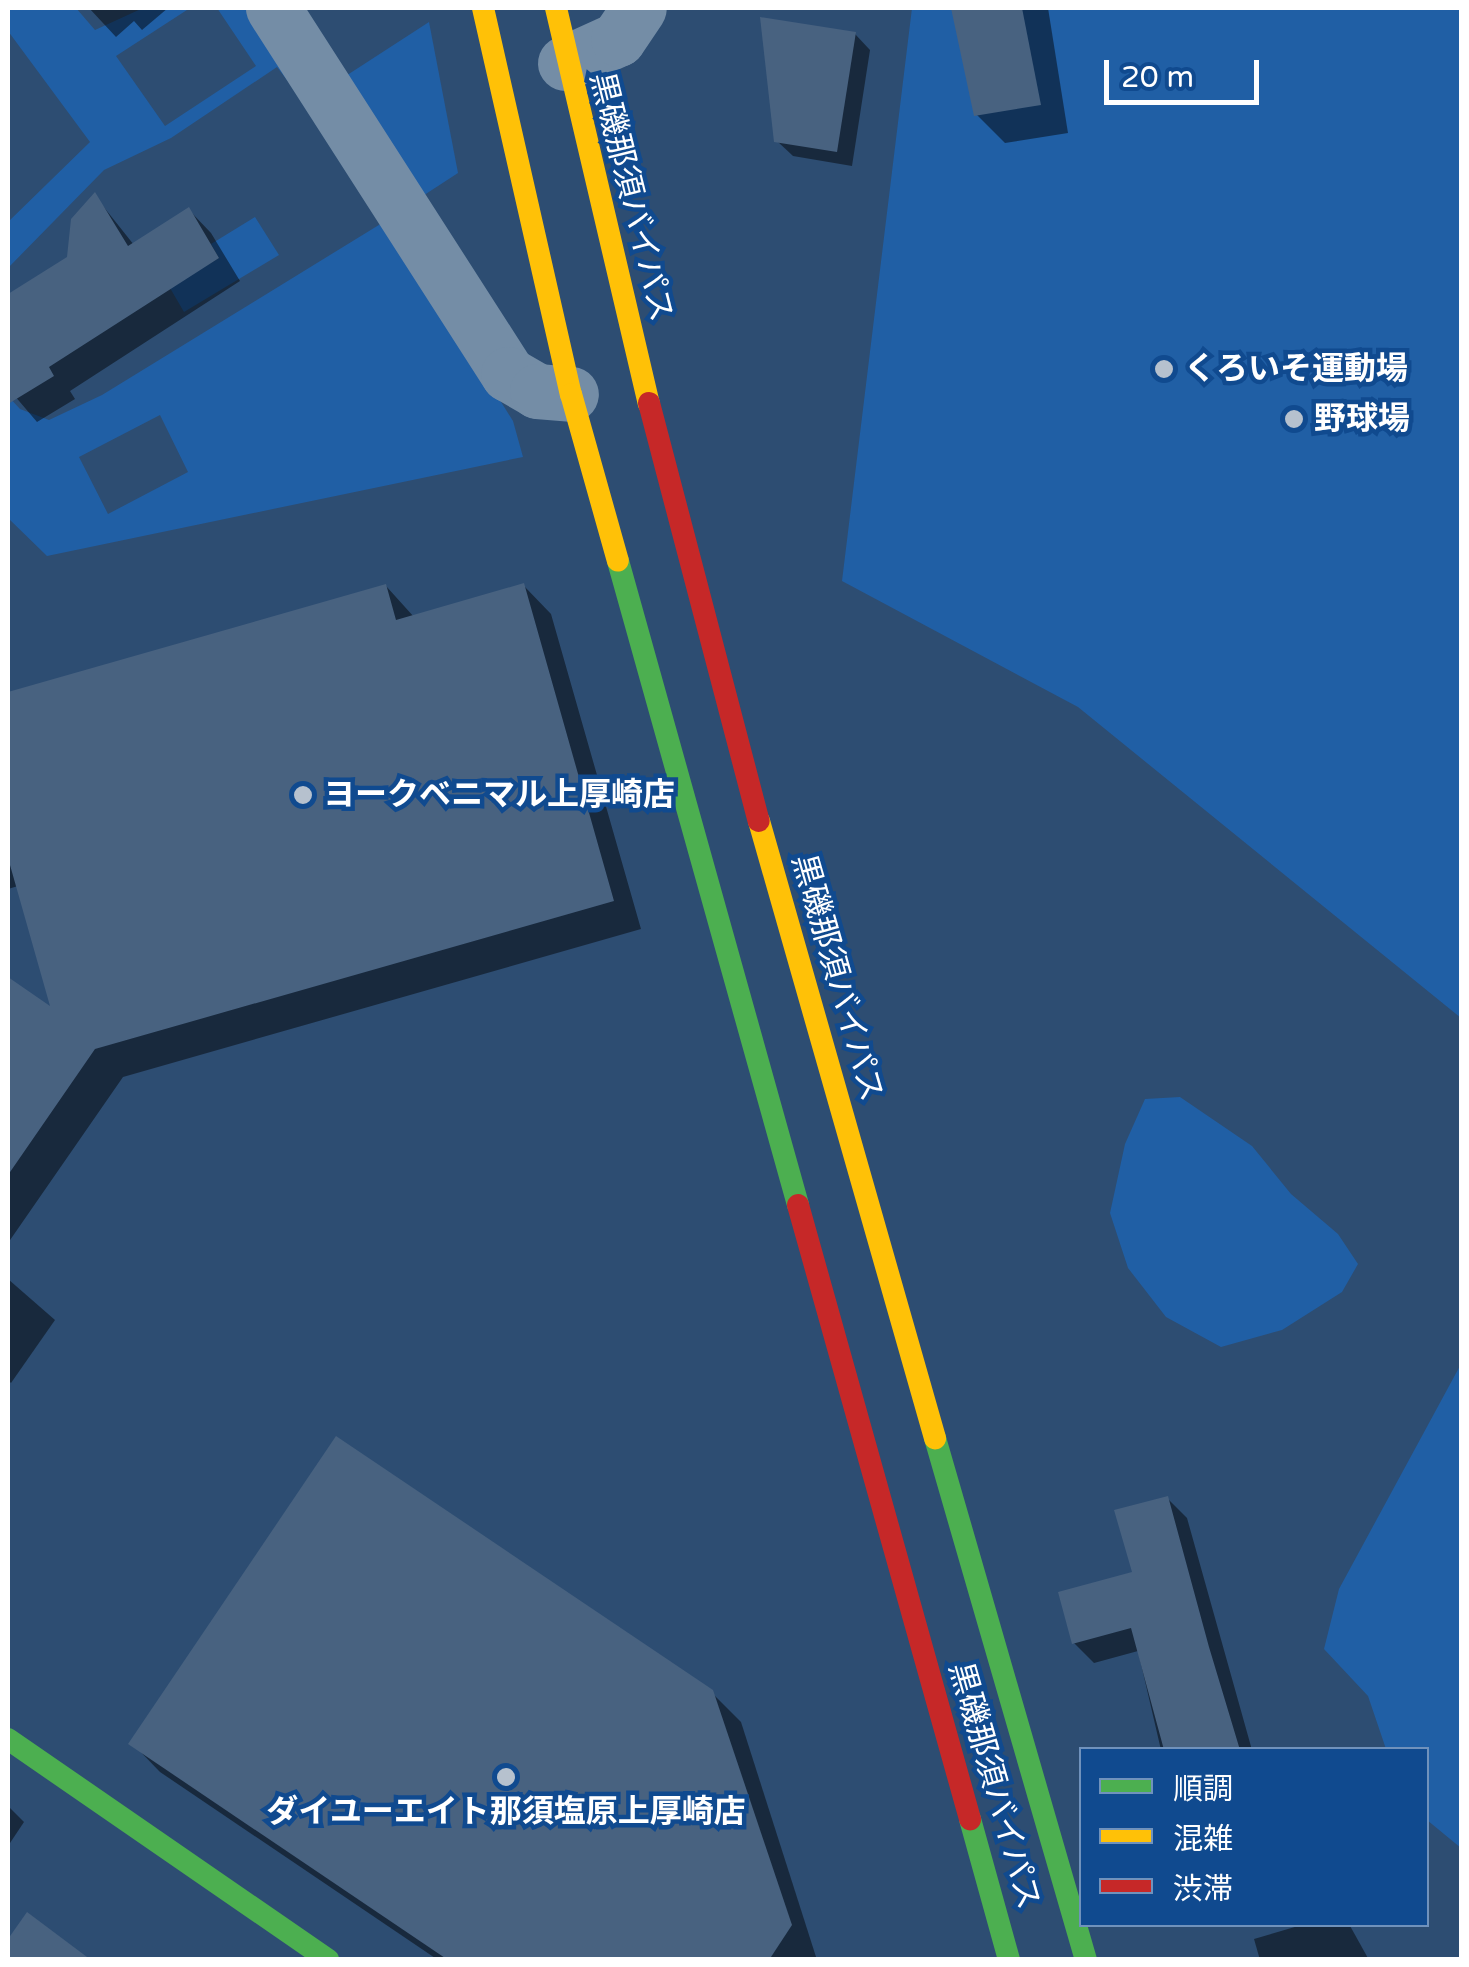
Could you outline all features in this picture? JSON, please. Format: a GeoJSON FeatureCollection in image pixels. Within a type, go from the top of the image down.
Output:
{"type":"FeatureCollection","features":[{"type":"Feature","properties":{"kind":"main road","name":"黒磯那須バイパス"},"geometry":{"type":"LineString","coordinates":[[483,8],[571,394],[1009,1960]]}},
{"type":"Feature","properties":{"kind":"main road","name":"黒磯那須バイパス"},"geometry":{"type":"LineString","coordinates":[[556,8],[565,63],[678,525],[780,900],[1086,1960]]}},
{"type":"Feature","properties":{"kind":"main road"},"geometry":{"type":"LineString","coordinates":[[8,1739],[328,1960]]}},
{"type":"Feature","properties":{"kind":"street"},"geometry":{"type":"LineString","coordinates":[[274,8],[508,374],[537,391],[571,394]]}},
{"type":"Feature","properties":{"kind":"street"},"geometry":{"type":"LineString","coordinates":[[565,63],[618,39],[639,8]]}},
{"type":"Feature","properties":{"kind":"shaded area"},"geometry":{"type":"Polygon","coordinates":[[[8,8],[76,8],[95,30],[143,8],[190,8],[116,56],[165,126],[256,66],[217,8],[258,8],[307,106],[277,67],[171,138],[104,170],[8,268],[8,222],[90,142],[8,31],[8,8]]]}},
{"type":"Feature","properties":{"kind":"shaded area","name":"くろいそ運動場"},"geometry":{"type":"Polygon","coordinates":[[[912,8],[1461,8],[1461,1018],[1078,707],[842,581],[912,8]]]}},
{"type":"Feature","properties":{"kind":"shaded area"},"geometry":{"type":"Polygon","coordinates":[[[429,22],[458,173],[415,201],[338,81],[429,22]]]}},
{"type":"Feature","properties":{"kind":"shaded area"},"geometry":{"type":"Polygon","coordinates":[[[255,217],[279,255],[184,312],[170,288],[219,258],[211,244],[255,217]]]}},
{"type":"Feature","properties":{"kind":"shaded area"},"geometry":{"type":"Polygon","coordinates":[[[387,220],[513,421],[523,457],[47,556],[8,518],[8,396],[20,409],[49,420],[102,395],[387,220]],[[160,415],[79,457],[108,514],[188,472],[160,415]]]}},
{"type":"Feature","properties":{"kind":"shaded area"},"geometry":{"type":"Polygon","coordinates":[[[1180,1097],[1252,1146],[1291,1194],[1338,1234],[1358,1264],[1342,1292],[1282,1330],[1221,1347],[1166,1317],[1128,1268],[1110,1213],[1125,1144],[1145,1099],[1180,1097]]]}},
{"type":"Feature","properties":{"kind":"shaded area"},"geometry":{"type":"Polygon","coordinates":[[[1461,1364],[1461,1848],[1429,1822],[1429,1747],[1385,1747],[1368,1696],[1324,1649],[1339,1589],[1461,1364]]]}},
{"type":"Feature","properties":{"kind":"building"},"geometry":{"type":"Polygon","coordinates":[[[951,8],[1022,8],[1041,105],[974,116],[951,8]]]}},
{"type":"Feature","properties":{"kind":"building"},"geometry":{"type":"Polygon","coordinates":[[[760,17],[856,32],[837,152],[774,142],[760,17]]]}},
{"type":"Feature","properties":{"kind":"building"},"geometry":{"type":"Polygon","coordinates":[[[95,192],[128,246],[189,207],[219,258],[49,367],[54,376],[8,404],[8,294],[67,257],[71,219],[95,192]]]}},
{"type":"Feature","properties":{"kind":"building"},"geometry":{"type":"Polygon","coordinates":[[[524,583],[614,901],[95,1049],[8,1175],[8,977],[50,1006],[8,858],[8,692],[386,584],[396,620],[524,583]]]}},
{"type":"Feature","properties":{"kind":"building"},"geometry":{"type":"Polygon","coordinates":[[[336,1436],[713,1690],[792,1925],[769,1960],[448,1960],[128,1744],[336,1436]]]}},
{"type":"Feature","properties":{"kind":"building"},"geometry":{"type":"Polygon","coordinates":[[[1168,1496],[1239,1747],[1163,1747],[1131,1628],[1072,1644],[1058,1592],[1132,1572],[1114,1510],[1168,1496]]]}},
{"type":"Feature","properties":{"kind":"building"},"geometry":{"type":"Polygon","coordinates":[[[27,1912],[91,1960],[8,1960],[8,1939],[27,1912]]]}},
{"type":"Feature","properties":{"kind":"traffic: fast"},"geometry":{"type":"LineString","coordinates":[[618,561],[798,1205]]}},
{"type":"Feature","properties":{"kind":"traffic: fast"},"geometry":{"type":"LineString","coordinates":[[935,1438],[1086,1960]]}},
{"type":"Feature","properties":{"kind":"traffic: fast"},"geometry":{"type":"LineString","coordinates":[[8,1739],[328,1960]]}},
{"type":"Feature","properties":{"kind":"traffic: fast"},"geometry":{"type":"LineString","coordinates":[[970,1819],[1009,1960]]}},
{"type":"Feature","properties":{"kind":"traffic: slow"},"geometry":{"type":"LineString","coordinates":[[483,8],[571,394],[618,561]]}},
{"type":"Feature","properties":{"kind":"traffic: slow"},"geometry":{"type":"LineString","coordinates":[[556,8],[649,403]]}},
{"type":"Feature","properties":{"kind":"traffic: slow"},"geometry":{"type":"LineString","coordinates":[[759,821],[935,1438]]}},
{"type":"Feature","properties":{"kind":"traffic: jam"},"geometry":{"type":"LineString","coordinates":[[649,403],[759,821]]}},
{"type":"Feature","properties":{"kind":"traffic: jam"},"geometry":{"type":"LineString","coordinates":[[798,1205],[970,1819]]}},
{"type":"Feature","properties":{"kind":"place","name":"くろいそ運動場"},"geometry":{"type":"Point","coordinates":[1164,369]}},
{"type":"Feature","properties":{"kind":"place","name":"野球場"},"geometry":{"type":"Point","coordinates":[1294,419]}},
{"type":"Feature","properties":{"kind":"place","name":"ヨークベニマル上厚崎店"},"geometry":{"type":"Point","coordinates":[303,795]}},
{"type":"Feature","properties":{"kind":"place","name":"ダイユーエイト那須塩原上厚崎店"},"geometry":{"type":"Point","coordinates":[506,1777]}}]}
